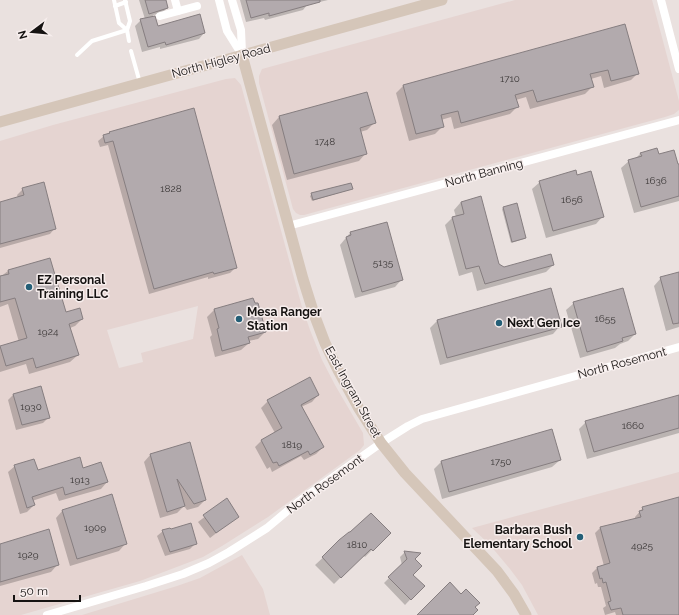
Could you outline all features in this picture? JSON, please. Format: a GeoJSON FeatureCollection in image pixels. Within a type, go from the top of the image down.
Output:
{"type":"FeatureCollection","features":[{"type":"Feature","properties":{"kind":"street"},"geometry":{"type":"LineString","coordinates":[[175,0],[178,11]]}},
{"type":"Feature","properties":{"kind":"street"},"geometry":{"type":"LineString","coordinates":[[220,2],[232,0]]}},
{"type":"Feature","properties":{"kind":"street","name":"East Ingram Street"},"geometry":{"type":"LineString","coordinates":[[232,0],[240,30],[242,55],[288,226],[307,293],[325,343],[358,407],[381,443],[405,473],[497,571],[514,594],[526,615]]}},
{"type":"Feature","properties":{"kind":"street","name":"North Higley Road"},"geometry":{"type":"LineString","coordinates":[[0,122],[442,0]]}},
{"type":"Feature","properties":{"kind":"street"},"geometry":{"type":"LineString","coordinates":[[661,0],[679,69]]}},
{"type":"Feature","properties":{"kind":"street","name":"East Ingram Street"},"geometry":{"type":"LineString","coordinates":[[220,2],[227,31],[242,55]]}},
{"type":"Feature","properties":{"kind":"street"},"geometry":{"type":"LineString","coordinates":[[160,16],[197,6]]}},
{"type":"Feature","properties":{"kind":"street","name":"North Banning"},"geometry":{"type":"LineString","coordinates":[[288,226],[679,120]]}},
{"type":"Feature","properties":{"kind":"street","name":"North Rosemont"},"geometry":{"type":"LineString","coordinates":[[47,615],[152,584],[183,574],[209,563],[267,528],[298,502],[381,443],[422,419],[679,347]]}},
{"type":"Feature","properties":{"kind":"lane"},"geometry":{"type":"LineString","coordinates":[[114,0],[119,23],[127,30]]}},
{"type":"Feature","properties":{"kind":"lane"},"geometry":{"type":"LineString","coordinates":[[115,6],[126,1],[130,21],[127,30],[129,42]]}},
{"type":"Feature","properties":{"kind":"lane"},"geometry":{"type":"LineString","coordinates":[[77,55],[92,41],[127,30]]}},
{"type":"Feature","properties":{"kind":"lane"},"geometry":{"type":"LineString","coordinates":[[131,51],[140,83]]}},
{"type":"Feature","properties":{"kind":"shaded area"},"geometry":{"type":"Polygon","coordinates":[[[515,0],[652,0],[679,101],[679,110],[674,114],[665,117],[304,215],[296,213],[293,209],[259,83],[259,76],[262,69],[515,0]]]}},
{"type":"Feature","properties":{"kind":"shaded area"},"geometry":{"type":"Polygon","coordinates":[[[235,78],[241,85],[302,307],[322,360],[363,433],[364,445],[360,450],[268,517],[203,557],[140,581],[21,615],[0,615],[0,141],[53,125],[226,79],[235,78]],[[198,306],[107,330],[119,368],[143,362],[141,353],[193,339],[198,306]]]}},
{"type":"Feature","properties":{"kind":"shaded area","name":"Barbara Bush Elementary School"},"geometry":{"type":"Polygon","coordinates":[[[679,472],[679,615],[538,615],[522,585],[510,569],[490,545],[472,528],[679,472]]]}},
{"type":"Feature","properties":{"kind":"shaded area"},"geometry":{"type":"Polygon","coordinates":[[[242,555],[263,589],[270,615],[82,615],[200,578],[242,555]]]}},
{"type":"Feature","properties":{"kind":"building"},"geometry":{"type":"Polygon","coordinates":[[[145,0],[166,0],[168,8],[149,14],[145,0]]]}},
{"type":"Feature","properties":{"kind":"building"},"geometry":{"type":"Polygon","coordinates":[[[246,0],[320,0],[320,2],[269,16],[269,13],[251,18],[246,0]]]}},
{"type":"Feature","properties":{"kind":"building"},"geometry":{"type":"Polygon","coordinates":[[[200,14],[205,33],[166,45],[165,42],[148,47],[140,19],[155,16],[158,26],[200,14]]]}},
{"type":"Feature","properties":{"kind":"building"},"geometry":{"type":"Polygon","coordinates":[[[625,24],[639,74],[611,81],[608,70],[590,74],[594,87],[537,102],[533,90],[515,95],[519,107],[461,123],[458,111],[441,115],[444,127],[416,134],[403,85],[625,24]]]}},
{"type":"Feature","properties":{"kind":"building"},"geometry":{"type":"Polygon","coordinates":[[[367,92],[376,123],[360,128],[367,154],[294,174],[279,116],[367,92]]]}},
{"type":"Feature","properties":{"kind":"building"},"geometry":{"type":"Polygon","coordinates":[[[194,108],[237,268],[214,274],[213,272],[154,289],[113,141],[105,143],[103,135],[194,108]]]}},
{"type":"Feature","properties":{"kind":"building"},"geometry":{"type":"Polygon","coordinates":[[[657,148],[659,154],[674,150],[679,164],[679,196],[641,207],[628,160],[642,156],[640,153],[657,148]]]}},
{"type":"Feature","properties":{"kind":"building"},"geometry":{"type":"Polygon","coordinates":[[[576,170],[577,175],[591,171],[604,217],[553,231],[539,181],[576,170]]]}},
{"type":"Feature","properties":{"kind":"building"},"geometry":{"type":"Polygon","coordinates":[[[44,182],[56,229],[0,244],[0,202],[24,195],[22,188],[44,182]]]}},
{"type":"Feature","properties":{"kind":"building"},"geometry":{"type":"Polygon","coordinates":[[[351,183],[353,189],[313,200],[311,193],[351,183]]]}},
{"type":"Feature","properties":{"kind":"building"},"geometry":{"type":"Polygon","coordinates":[[[481,196],[499,264],[504,267],[551,254],[554,265],[485,284],[479,266],[466,269],[452,217],[464,214],[461,202],[481,196]]]}},
{"type":"Feature","properties":{"kind":"building"},"geometry":{"type":"Polygon","coordinates":[[[517,203],[526,238],[512,242],[503,207],[517,203]]]}},
{"type":"Feature","properties":{"kind":"building"},"geometry":{"type":"Polygon","coordinates":[[[387,222],[403,280],[362,292],[346,237],[351,235],[350,232],[387,222]]]}},
{"type":"Feature","properties":{"kind":"building"},"geometry":{"type":"Polygon","coordinates":[[[50,258],[66,312],[80,308],[83,319],[69,324],[79,355],[36,368],[33,358],[6,366],[0,346],[27,338],[15,298],[0,302],[0,276],[9,274],[8,270],[50,258]]]}},
{"type":"Feature","properties":{"kind":"building"},"geometry":{"type":"Polygon","coordinates":[[[679,272],[679,323],[673,324],[660,277],[679,272]]]}},
{"type":"Feature","properties":{"kind":"building","name":"Next Gen Ice"},"geometry":{"type":"Polygon","coordinates":[[[551,288],[562,327],[447,358],[437,320],[551,288]]]}},
{"type":"Feature","properties":{"kind":"building"},"geometry":{"type":"Polygon","coordinates":[[[623,288],[636,334],[622,338],[623,341],[587,352],[573,302],[623,288]]]}},
{"type":"Feature","properties":{"kind":"building","name":"Mesa Ranger Station"},"geometry":{"type":"Polygon","coordinates":[[[253,298],[255,303],[258,303],[266,332],[248,337],[250,343],[222,351],[217,329],[219,328],[214,309],[253,298]]]}},
{"type":"Feature","properties":{"kind":"building"},"geometry":{"type":"Polygon","coordinates":[[[310,377],[319,395],[301,405],[324,447],[310,455],[308,451],[279,466],[277,462],[273,463],[261,440],[282,428],[267,400],[310,377]]]}},
{"type":"Feature","properties":{"kind":"building"},"geometry":{"type":"Polygon","coordinates":[[[41,386],[50,418],[22,425],[13,394],[41,386]]]}},
{"type":"Feature","properties":{"kind":"building"},"geometry":{"type":"Polygon","coordinates":[[[679,395],[679,428],[594,452],[585,421],[679,395]]]}},
{"type":"Feature","properties":{"kind":"building"},"geometry":{"type":"Polygon","coordinates":[[[552,429],[561,460],[449,492],[441,461],[552,429]]]}},
{"type":"Feature","properties":{"kind":"building"},"geometry":{"type":"Polygon","coordinates":[[[190,442],[206,500],[194,504],[177,479],[185,506],[167,512],[150,454],[190,442]]]}},
{"type":"Feature","properties":{"kind":"building"},"geometry":{"type":"Polygon","coordinates":[[[80,457],[83,468],[101,462],[108,482],[65,495],[63,487],[44,493],[32,497],[35,505],[27,508],[14,465],[34,459],[38,470],[80,457]]]}},
{"type":"Feature","properties":{"kind":"building"},"geometry":{"type":"Polygon","coordinates":[[[112,494],[127,544],[77,559],[62,510],[112,494]]]}},
{"type":"Feature","properties":{"kind":"building"},"geometry":{"type":"Polygon","coordinates":[[[679,497],[679,615],[623,615],[621,608],[611,610],[608,602],[611,601],[606,582],[603,583],[602,578],[600,579],[597,567],[610,563],[600,527],[641,517],[639,511],[643,510],[642,507],[679,497]]]}},
{"type":"Feature","properties":{"kind":"building"},"geometry":{"type":"Polygon","coordinates":[[[227,498],[239,517],[216,533],[203,515],[227,498]]]}},
{"type":"Feature","properties":{"kind":"building"},"geometry":{"type":"Polygon","coordinates":[[[371,513],[391,533],[373,551],[371,549],[341,578],[322,557],[339,540],[371,513]]]}},
{"type":"Feature","properties":{"kind":"building"},"geometry":{"type":"Polygon","coordinates":[[[191,523],[197,544],[170,552],[162,530],[191,523]]]}},
{"type":"Feature","properties":{"kind":"building"},"geometry":{"type":"Polygon","coordinates":[[[49,529],[59,565],[0,582],[0,544],[49,529]]]}},
{"type":"Feature","properties":{"kind":"building"},"geometry":{"type":"Polygon","coordinates":[[[404,551],[421,553],[415,559],[422,566],[413,575],[425,586],[411,600],[388,577],[407,559],[404,551]]]}},
{"type":"Feature","properties":{"kind":"building"},"geometry":{"type":"Polygon","coordinates":[[[450,582],[461,594],[466,589],[480,603],[475,607],[478,610],[473,615],[417,615],[450,582]]]}},
{"type":"Feature","properties":{"kind":"place","name":"EZ Personal Training LLC"},"geometry":{"type":"Point","coordinates":[29,287]}},
{"type":"Feature","properties":{"kind":"place","name":"Mesa Ranger Station"},"geometry":{"type":"Point","coordinates":[239,319]}},
{"type":"Feature","properties":{"kind":"place","name":"Next Gen Ice"},"geometry":{"type":"Point","coordinates":[499,323]}},
{"type":"Feature","properties":{"kind":"place","name":"Barbara Bush Elementary School"},"geometry":{"type":"Point","coordinates":[580,537]}}]}
